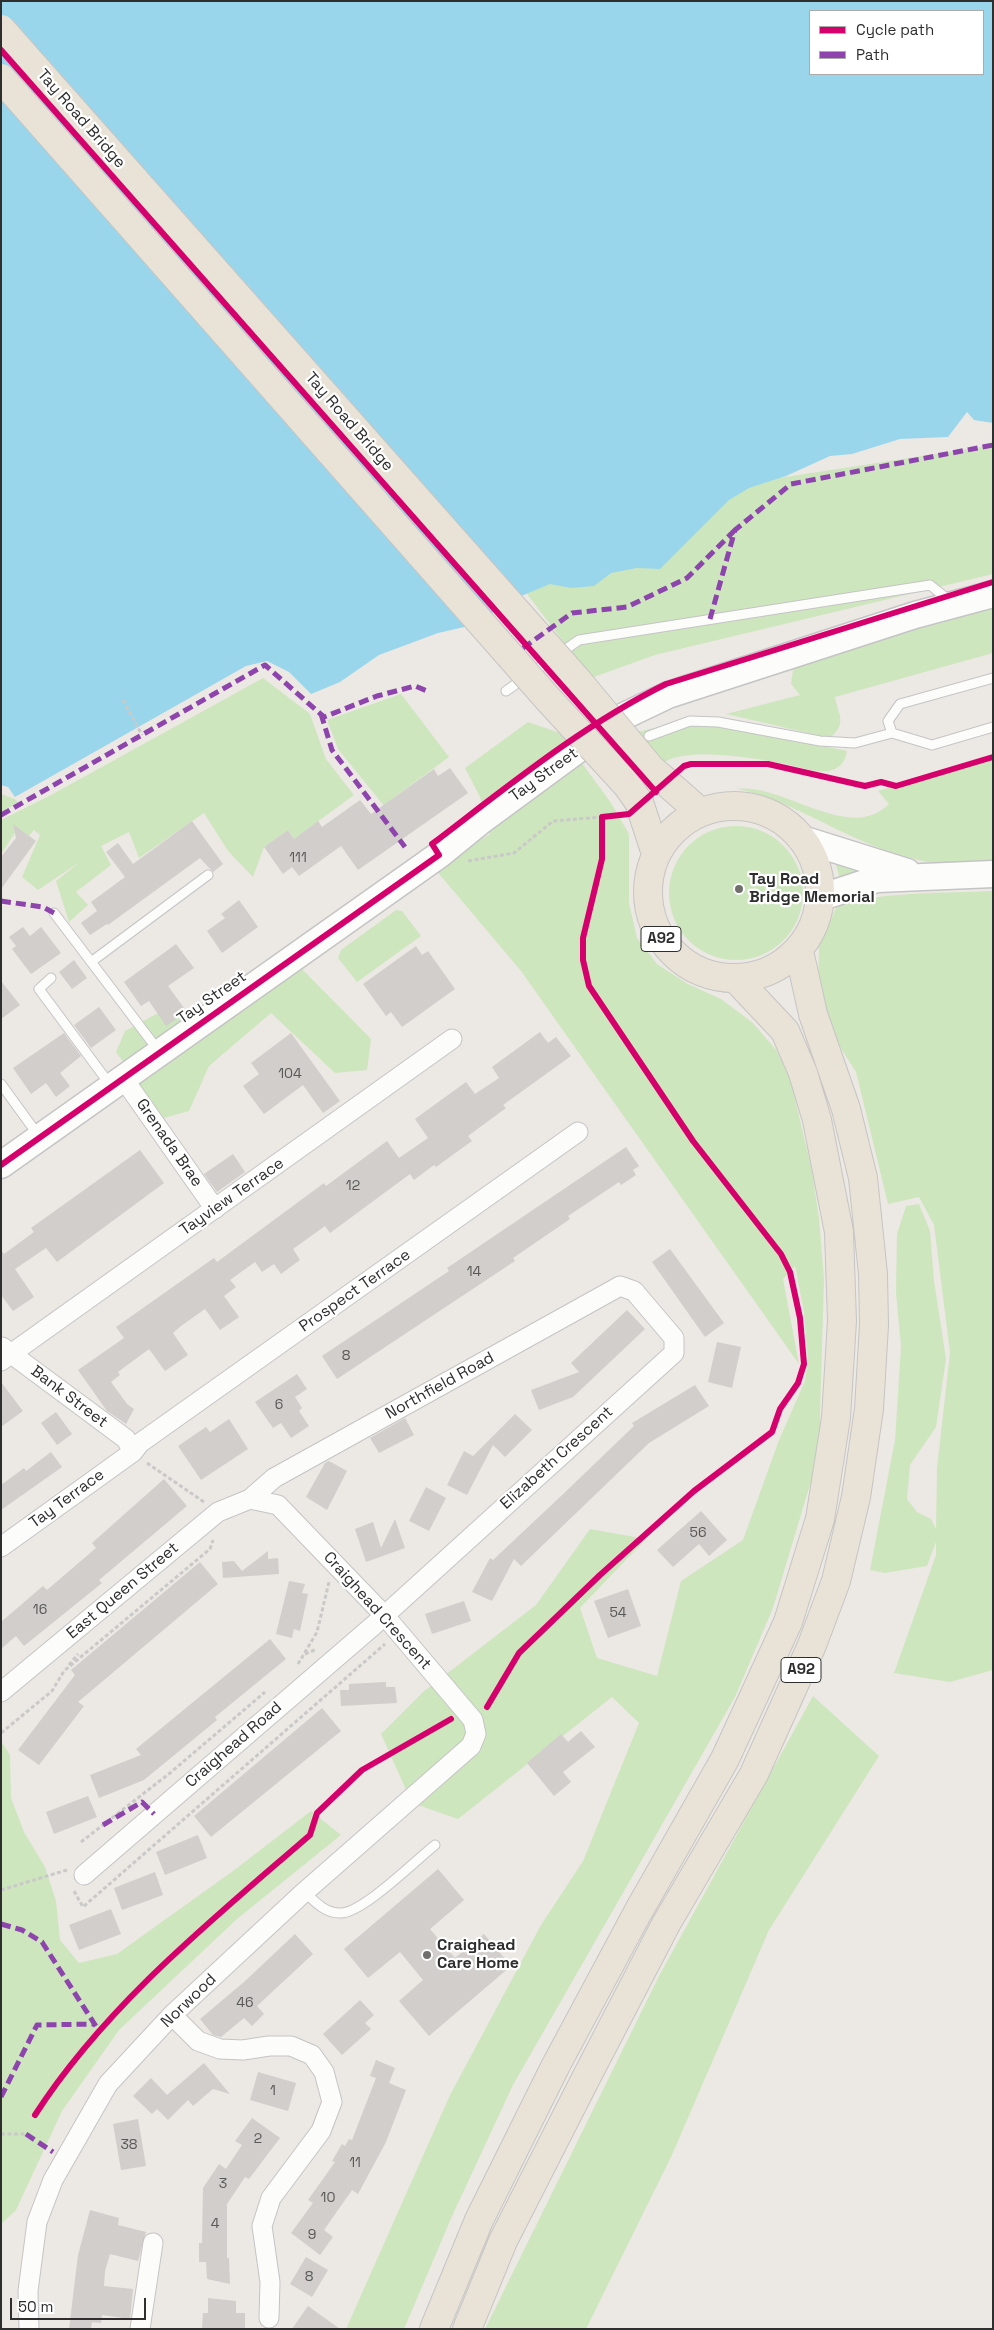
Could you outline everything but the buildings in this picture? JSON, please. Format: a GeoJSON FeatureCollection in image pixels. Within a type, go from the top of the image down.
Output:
{"type":"FeatureCollection","features":[{"type":"Feature","properties":{"kind":"highway","name":"Tay Road Bridge"},"geometry":{"type":"LineString","coordinates":[[1,29],[578,682],[651,769],[700,812]]}},
{"type":"Feature","properties":{"kind":"highway","name":"Tay Road Bridge"},"geometry":{"type":"LineString","coordinates":[[1,78],[548,699],[627,785],[639,802],[656,854]]}},
{"type":"Feature","properties":{"kind":"highway","name":"A92"},"geometry":{"type":"LineString","coordinates":[[723,806],[758,808],[780,817],[805,840],[820,874],[822,897],[810,935],[799,951],[782,965],[759,976],[736,979],[703,973],[677,958],[660,937],[648,906],[648,882],[656,854],[667,836],[683,821],[700,812],[723,806]]}},
{"type":"Feature","properties":{"kind":"highway","name":"A92"},"geometry":{"type":"LineString","coordinates":[[466,2329],[503,2241],[587,2076],[666,1924],[754,1774],[812,1645],[836,1581],[856,1497],[869,1409],[874,1324],[873,1274],[863,1178],[846,1109],[813,1014],[799,951]]}},
{"type":"Feature","properties":{"kind":"highway","name":"A92"},"geometry":{"type":"LineString","coordinates":[[434,2329],[479,2220],[556,2065],[638,1912],[725,1759],[788,1622],[820,1519],[836,1418],[842,1321],[839,1232],[817,1120],[803,1073],[785,1031],[736,979]]}},
{"type":"Feature","properties":{"kind":"main road","name":"Tay Street"},"geometry":{"type":"LineString","coordinates":[[1,1165],[439,855],[482,820],[622,717],[668,695],[915,615],[993,594]]}},
{"type":"Feature","properties":{"kind":"main road"},"geometry":{"type":"LineString","coordinates":[[805,840],[920,876]]}},
{"type":"Feature","properties":{"kind":"main road"},"geometry":{"type":"LineString","coordinates":[[822,897],[876,879],[993,874]]}},
{"type":"Feature","properties":{"kind":"street","name":"Tayview Terrace"},"geometry":{"type":"LineString","coordinates":[[4,1354],[215,1209],[452,1039]]}},
{"type":"Feature","properties":{"kind":"street","name":"Grenada Brae"},"geometry":{"type":"LineString","coordinates":[[117,1082],[215,1209]]}},
{"type":"Feature","properties":{"kind":"street","name":"Prospect Terrace"},"geometry":{"type":"LineString","coordinates":[[137,1455],[140,1443],[578,1132]]}},
{"type":"Feature","properties":{"kind":"street","name":"Northfield Road"},"geometry":{"type":"LineString","coordinates":[[250,1499],[274,1478],[620,1286],[634,1290]]}},
{"type":"Feature","properties":{"kind":"street","name":"Elizabeth Crescent"},"geometry":{"type":"LineString","coordinates":[[384,1616],[674,1353],[674,1338],[634,1290]]}},
{"type":"Feature","properties":{"kind":"street","name":"Bank Street"},"geometry":{"type":"LineString","coordinates":[[4,1354],[126,1439],[137,1455]]}},
{"type":"Feature","properties":{"kind":"street","name":"Tay Terrace"},"geometry":{"type":"LineString","coordinates":[[1,1547],[137,1455]]}},
{"type":"Feature","properties":{"kind":"street","name":"East Queen Street"},"geometry":{"type":"LineString","coordinates":[[1,1692],[218,1512],[250,1499]]}},
{"type":"Feature","properties":{"kind":"street","name":"Craighead Crescent"},"geometry":{"type":"LineString","coordinates":[[250,1499],[278,1505],[384,1616],[473,1720],[476,1734],[471,1746]]}},
{"type":"Feature","properties":{"kind":"street","name":"Craighead Road"},"geometry":{"type":"LineString","coordinates":[[75,1877],[384,1616]]}},
{"type":"Feature","properties":{"kind":"street","name":"Norwood"},"geometry":{"type":"LineString","coordinates":[[29,2329],[28,2291],[37,2222],[53,2180],[108,2084],[172,2016],[305,1892],[471,1746]]}},
{"type":"Feature","properties":{"kind":"street"},"geometry":{"type":"LineString","coordinates":[[172,2016],[198,2041],[220,2049],[243,2050],[270,2046],[292,2046],[312,2055],[324,2072],[332,2102],[321,2131],[271,2198],[262,2226],[275,2306]]}},
{"type":"Feature","properties":{"kind":"street"},"geometry":{"type":"LineString","coordinates":[[140,2329],[153,2243]]}},
{"type":"Feature","properties":{"kind":"lane"},"geometry":{"type":"LineString","coordinates":[[506,691],[579,640],[930,585],[945,597],[949,606]]}},
{"type":"Feature","properties":{"kind":"lane"},"geometry":{"type":"LineString","coordinates":[[892,733],[888,721],[900,704],[993,678]]}},
{"type":"Feature","properties":{"kind":"lane"},"geometry":{"type":"LineString","coordinates":[[649,736],[690,721],[718,722],[820,741],[855,743],[892,733],[932,745],[993,727]]}},
{"type":"Feature","properties":{"kind":"lane"},"geometry":{"type":"LineString","coordinates":[[91,962],[208,875]]}},
{"type":"Feature","properties":{"kind":"lane"},"geometry":{"type":"LineString","coordinates":[[54,913],[160,1052]]}},
{"type":"Feature","properties":{"kind":"lane"},"geometry":{"type":"LineString","coordinates":[[51,978],[39,989],[117,1082]]}},
{"type":"Feature","properties":{"kind":"lane"},"geometry":{"type":"LineString","coordinates":[[1,1084],[39,1138]]}},
{"type":"Feature","properties":{"kind":"lane"},"geometry":{"type":"LineString","coordinates":[[305,1892],[320,1907],[330,1912],[353,1912],[435,1844]]}},
{"type":"Feature","properties":{"kind":"path"},"geometry":{"type":"LineString","coordinates":[[123,700],[142,735]]}},
{"type":"Feature","properties":{"kind":"path"},"geometry":{"type":"LineString","coordinates":[[472,860],[514,853],[553,821],[602,820],[611,816]]}},
{"type":"Feature","properties":{"kind":"path"},"geometry":{"type":"LineString","coordinates":[[1,1733],[52,1691],[64,1671],[210,1549],[218,1526],[218,1512],[137,1455]]}},
{"type":"Feature","properties":{"kind":"path"},"geometry":{"type":"LineString","coordinates":[[292,1670],[299,1663],[317,1632],[333,1563]]}},
{"type":"Feature","properties":{"kind":"path"},"geometry":{"type":"LineString","coordinates":[[1,1890],[75,1877],[84,1907],[398,1633]]}},
{"type":"Feature","properties":{"kind":"path"},"geometry":{"type":"LineString","coordinates":[[81,1842],[170,1773],[269,1689]]}},
{"type":"Feature","properties":{"kind":"path"},"geometry":{"type":"LineString","coordinates":[[35,2115],[99,2031],[141,1986],[310,1834]]}},
{"type":"Feature","properties":{"kind":"path"},"geometry":{"type":"LineString","coordinates":[[1,2134],[26,2134]]}},
{"type":"Feature","properties":{"kind":"green space"},"geometry":{"type":"Polygon","coordinates":[[[993,445],[993,574],[655,655],[591,678],[508,569],[753,482],[993,445]]]}},
{"type":"Feature","properties":{"kind":"green space"},"geometry":{"type":"Polygon","coordinates":[[[993,605],[993,653],[835,697],[840,715],[840,724],[839,728],[830,738],[726,714],[800,695],[791,684],[793,670],[806,662],[839,649],[993,605]]]}},
{"type":"Feature","properties":{"kind":"green space"},"geometry":{"type":"Polygon","coordinates":[[[263,678],[310,714],[326,759],[354,795],[294,839],[288,830],[264,847],[253,877],[228,851],[204,813],[139,858],[129,832],[101,846],[111,865],[76,892],[88,905],[69,922],[56,881],[80,862],[38,890],[22,877],[40,835],[34,830],[29,836],[18,828],[1,854],[1,820],[51,795],[263,678]]]}},
{"type":"Feature","properties":{"kind":"green space"},"geometry":{"type":"Polygon","coordinates":[[[401,694],[449,757],[392,799],[389,812],[338,749],[327,720],[401,694]]]}},
{"type":"Feature","properties":{"kind":"green space"},"geometry":{"type":"Polygon","coordinates":[[[528,722],[560,733],[611,803],[629,834],[629,903],[637,938],[657,964],[688,984],[721,999],[753,1023],[777,1051],[791,1082],[812,1171],[819,1218],[824,1279],[820,1417],[824,1438],[773,1608],[735,1697],[513,2085],[453,2214],[404,2329],[346,2329],[450,2095],[541,1925],[583,1861],[639,1723],[612,1697],[458,1819],[412,1803],[381,1734],[423,1692],[536,1605],[590,1529],[646,1539],[580,1608],[597,1658],[657,1676],[681,1581],[743,1540],[779,1440],[805,1381],[808,1361],[804,1312],[795,1266],[783,1279],[799,1364],[521,971],[435,869],[490,834],[480,797],[465,768],[528,722]]]}},
{"type":"Feature","properties":{"kind":"green space"},"geometry":{"type":"Polygon","coordinates":[[[680,722],[714,723],[847,751],[847,754],[840,765],[830,771],[813,770],[724,755],[688,755],[663,763],[633,733],[680,722]]]}},
{"type":"Feature","properties":{"kind":"green space"},"geometry":{"type":"Polygon","coordinates":[[[993,757],[993,867],[977,868],[943,865],[891,852],[860,840],[784,804],[737,789],[775,794],[836,815],[855,818],[873,815],[889,804],[878,791],[993,757]]]}},
{"type":"Feature","properties":{"kind":"green space"},"geometry":{"type":"Polygon","coordinates":[[[1,794],[15,799],[18,803],[1,812],[1,794]]]}},
{"type":"Feature","properties":{"kind":"green space"},"geometry":{"type":"Polygon","coordinates":[[[736,826],[762,831],[783,846],[798,867],[803,893],[798,919],[783,940],[762,955],[736,960],[710,955],[689,940],[674,919],[669,893],[674,867],[689,846],[710,831],[736,826]]]}},
{"type":"Feature","properties":{"kind":"green space"},"geometry":{"type":"Polygon","coordinates":[[[832,852],[887,869],[840,879],[832,852]]]}},
{"type":"Feature","properties":{"kind":"green space"},"geometry":{"type":"Polygon","coordinates":[[[993,891],[993,1670],[950,1682],[894,1673],[936,1555],[936,1542],[927,1566],[885,1573],[870,1570],[895,1440],[901,1346],[896,1293],[897,1234],[906,1206],[919,1204],[930,1231],[934,1281],[946,1359],[936,1427],[910,1465],[907,1499],[917,1512],[931,1519],[936,1529],[937,1468],[950,1353],[934,1225],[919,1197],[888,1204],[856,1072],[840,1047],[818,987],[819,944],[838,904],[895,895],[993,891]]]}},
{"type":"Feature","properties":{"kind":"green space"},"geometry":{"type":"Polygon","coordinates":[[[396,910],[402,911],[421,936],[357,982],[338,958],[341,950],[396,910]]]}},
{"type":"Feature","properties":{"kind":"green space"},"geometry":{"type":"Polygon","coordinates":[[[301,968],[371,1039],[367,1070],[335,1073],[271,1013],[209,1066],[189,1111],[164,1118],[116,1052],[125,1031],[167,1008],[209,1025],[301,968]]]}},
{"type":"Feature","properties":{"kind":"green space"},"geometry":{"type":"Polygon","coordinates":[[[813,1696],[879,1756],[769,1930],[672,2155],[586,2329],[485,2329],[659,1976],[813,1696]]]}},
{"type":"Feature","properties":{"kind":"green space"},"geometry":{"type":"Polygon","coordinates":[[[1,1741],[10,1755],[11,1798],[24,1832],[45,1867],[56,1901],[60,1940],[79,1963],[117,1954],[233,1871],[311,1811],[341,1835],[237,1919],[119,2030],[62,2111],[16,2210],[1,2224],[1,1741]]]}},
{"type":"Feature","properties":{"kind":"water"},"geometry":{"type":"Polygon","coordinates":[[[1,1],[993,1],[993,423],[974,420],[967,412],[948,437],[900,439],[852,454],[830,456],[786,476],[749,488],[729,500],[660,569],[637,568],[611,573],[594,586],[571,588],[550,584],[514,599],[473,625],[438,633],[379,655],[340,682],[311,694],[289,672],[267,661],[246,666],[15,797],[8,787],[1,785],[1,1]]]}},
{"type":"Feature","properties":{"kind":"marked path"},"geometry":{"type":"LineString","coordinates":[[710,619],[735,530],[791,484],[993,445]]}},
{"type":"Feature","properties":{"kind":"marked path"},"geometry":{"type":"LineString","coordinates":[[523,648],[572,613],[627,607],[687,578],[735,530]]}},
{"type":"Feature","properties":{"kind":"marked path"},"geometry":{"type":"LineString","coordinates":[[1,815],[265,665],[324,717],[377,696],[415,686],[427,691]]}},
{"type":"Feature","properties":{"kind":"marked path"},"geometry":{"type":"LineString","coordinates":[[321,714],[332,750],[405,847]]}},
{"type":"Feature","properties":{"kind":"marked path"},"geometry":{"type":"LineString","coordinates":[[1,901],[43,907],[54,913]]}},
{"type":"Feature","properties":{"kind":"marked path"},"geometry":{"type":"LineString","coordinates":[[103,1825],[142,1802],[154,1814]]}},
{"type":"Feature","properties":{"kind":"marked path"},"geometry":{"type":"LineString","coordinates":[[1,1924],[22,1930],[42,1942],[99,2031]]}},
{"type":"Feature","properties":{"kind":"marked path"},"geometry":{"type":"LineString","coordinates":[[1,2097],[37,2025],[95,2024]]}},
{"type":"Feature","properties":{"kind":"marked path"},"geometry":{"type":"LineString","coordinates":[[26,2134],[53,2152]]}},
{"type":"Feature","properties":{"kind":"cycle path"},"geometry":{"type":"LineString","coordinates":[[1,50],[656,792]]}},
{"type":"Feature","properties":{"kind":"cycle path"},"geometry":{"type":"LineString","coordinates":[[1,1165],[439,855],[432,844],[545,758],[604,719],[666,684],[993,582]]}},
{"type":"Feature","properties":{"kind":"cycle path"},"geometry":{"type":"LineString","coordinates":[[487,1707],[519,1653],[600,1575],[694,1491],[772,1432],[780,1409],[798,1383],[804,1364],[800,1318],[790,1272],[781,1254],[693,1141],[589,986],[583,960],[583,938],[602,859],[602,817],[629,814],[684,766],[691,764],[768,764],[865,786],[881,782],[896,786],[993,757]]}},
{"type":"Feature","properties":{"kind":"cycle path"},"geometry":{"type":"LineString","coordinates":[[35,2115],[63,2075],[127,2000],[199,1932],[310,1835],[317,1813],[362,1770],[451,1719]]}},
{"type":"Feature","properties":{"kind":"place","name":"Tay Road Bridge Memorial"},"geometry":{"type":"Point","coordinates":[739,889]}},
{"type":"Feature","properties":{"kind":"place","name":"Craighead Care Home"},"geometry":{"type":"Point","coordinates":[427,1955]}}]}
